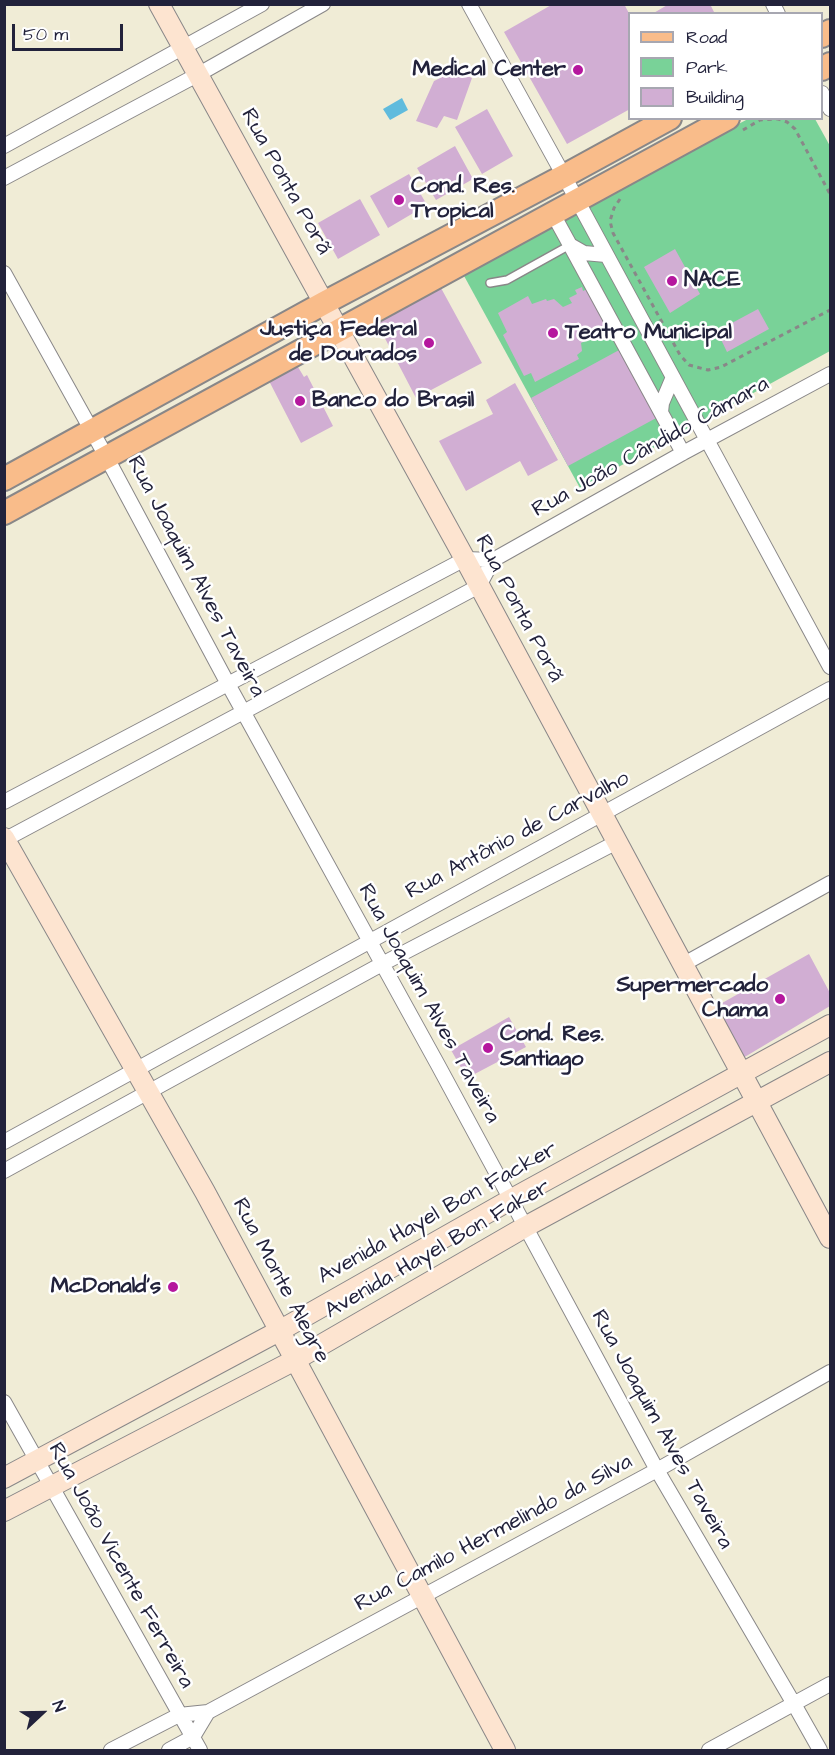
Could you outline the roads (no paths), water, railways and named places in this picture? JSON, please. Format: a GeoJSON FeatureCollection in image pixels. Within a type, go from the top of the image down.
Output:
{"type":"FeatureCollection","features":[{"type":"Feature","properties":{"kind":"main road"},"geometry":{"type":"LineString","coordinates":[[4,479],[324,303],[666,120]]}},
{"type":"Feature","properties":{"kind":"main road"},"geometry":{"type":"LineString","coordinates":[[4,513],[553,214],[734,125]]}},
{"type":"Feature","properties":{"kind":"street","name":"Rua Ponta Porã"},"geometry":{"type":"LineString","coordinates":[[159,4],[340,330],[831,1238]]}},
{"type":"Feature","properties":{"kind":"street"},"geometry":{"type":"LineString","coordinates":[[4,146],[262,4]]}},
{"type":"Feature","properties":{"kind":"street"},"geometry":{"type":"LineString","coordinates":[[4,178],[199,75],[323,4]]}},
{"type":"Feature","properties":{"kind":"street"},"geometry":{"type":"LineString","coordinates":[[469,4],[831,667]]}},
{"type":"Feature","properties":{"kind":"street"},"geometry":{"type":"LineString","coordinates":[[823,95],[831,109]]}},
{"type":"Feature","properties":{"kind":"street"},"geometry":{"type":"LineString","coordinates":[[553,214],[683,453]]}},
{"type":"Feature","properties":{"kind":"street"},"geometry":{"type":"LineString","coordinates":[[570,245],[584,253],[606,255]]}},
{"type":"Feature","properties":{"kind":"street","name":"Rua Joaquim Alves Taveira"},"geometry":{"type":"LineString","coordinates":[[4,273],[92,430],[657,1470],[820,1750]]}},
{"type":"Feature","properties":{"kind":"street","name":"Rua João Cândido Câmara"},"geometry":{"type":"LineString","coordinates":[[4,802],[465,560],[493,560],[683,453],[831,374]]}},
{"type":"Feature","properties":{"kind":"street"},"geometry":{"type":"LineString","coordinates":[[661,412],[662,403],[673,377]]}},
{"type":"Feature","properties":{"kind":"street"},"geometry":{"type":"LineString","coordinates":[[5,839],[245,713],[479,586],[493,560]]}},
{"type":"Feature","properties":{"kind":"street","name":"Rua Antônio de Carvalho"},"geometry":{"type":"LineString","coordinates":[[4,1142],[831,689]]}},
{"type":"Feature","properties":{"kind":"street","name":"Rua Monte Alegre"},"geometry":{"type":"LineString","coordinates":[[5,839],[205,1192],[504,1750]]}},
{"type":"Feature","properties":{"kind":"street"},"geometry":{"type":"LineString","coordinates":[[4,1171],[382,964],[617,842]]}},
{"type":"Feature","properties":{"kind":"street"},"geometry":{"type":"LineString","coordinates":[[682,965],[831,883]]}},
{"type":"Feature","properties":{"kind":"street","name":"Avenida Hayel Bon Facker"},"geometry":{"type":"LineString","coordinates":[[4,1478],[279,1331],[510,1200],[831,1025]]}},
{"type":"Feature","properties":{"kind":"street","name":"Avenida Hayel Bon Faker"},"geometry":{"type":"LineString","coordinates":[[4,1511],[295,1360],[525,1227],[831,1062]]}},
{"type":"Feature","properties":{"kind":"street","name":"Rua Camilo Hermelindo da Silva"},"geometry":{"type":"LineString","coordinates":[[179,1715],[208,1712],[657,1470],[831,1372]]}},
{"type":"Feature","properties":{"kind":"street","name":"Rua João Vicente Ferreira"},"geometry":{"type":"LineString","coordinates":[[4,1402],[200,1750]]}},
{"type":"Feature","properties":{"kind":"street"},"geometry":{"type":"LineString","coordinates":[[709,1750],[831,1684]]}},
{"type":"Feature","properties":{"kind":"street"},"geometry":{"type":"LineString","coordinates":[[169,1750],[193,1737],[208,1712]]}},
{"type":"Feature","properties":{"kind":"street"},"geometry":{"type":"LineString","coordinates":[[111,1750],[179,1715]]}},
{"type":"Feature","properties":{"kind":"lane"},"geometry":{"type":"LineString","coordinates":[[490,283],[507,280],[570,245]]}},
{"type":"Feature","properties":{"kind":"water"},"geometry":{"type":"Polygon","coordinates":[[[402,98],[408,110],[390,120],[383,109],[402,98]]]}},
{"type":"Feature","properties":{"kind":"place","name":"Medical Center"},"geometry":{"type":"Point","coordinates":[578,70]}},
{"type":"Feature","properties":{"kind":"place","name":"Cond. Res. Tropical"},"geometry":{"type":"Point","coordinates":[399,200]}},
{"type":"Feature","properties":{"kind":"place","name":"NACE"},"geometry":{"type":"Point","coordinates":[672,281]}},
{"type":"Feature","properties":{"kind":"place","name":"Teatro Municipal"},"geometry":{"type":"Point","coordinates":[553,333]}},
{"type":"Feature","properties":{"kind":"place","name":"Justiça Federal de Dourados"},"geometry":{"type":"Point","coordinates":[429,343]}},
{"type":"Feature","properties":{"kind":"place","name":"Banco do Brasil"},"geometry":{"type":"Point","coordinates":[300,401]}},
{"type":"Feature","properties":{"kind":"place","name":"Supermercado Chama"},"geometry":{"type":"Point","coordinates":[780,999]}},
{"type":"Feature","properties":{"kind":"place","name":"Cond. Res. Santiago"},"geometry":{"type":"Point","coordinates":[488,1048]}},
{"type":"Feature","properties":{"kind":"place","name":"McDonald's"},"geometry":{"type":"Point","coordinates":[173,1287]}}]}
